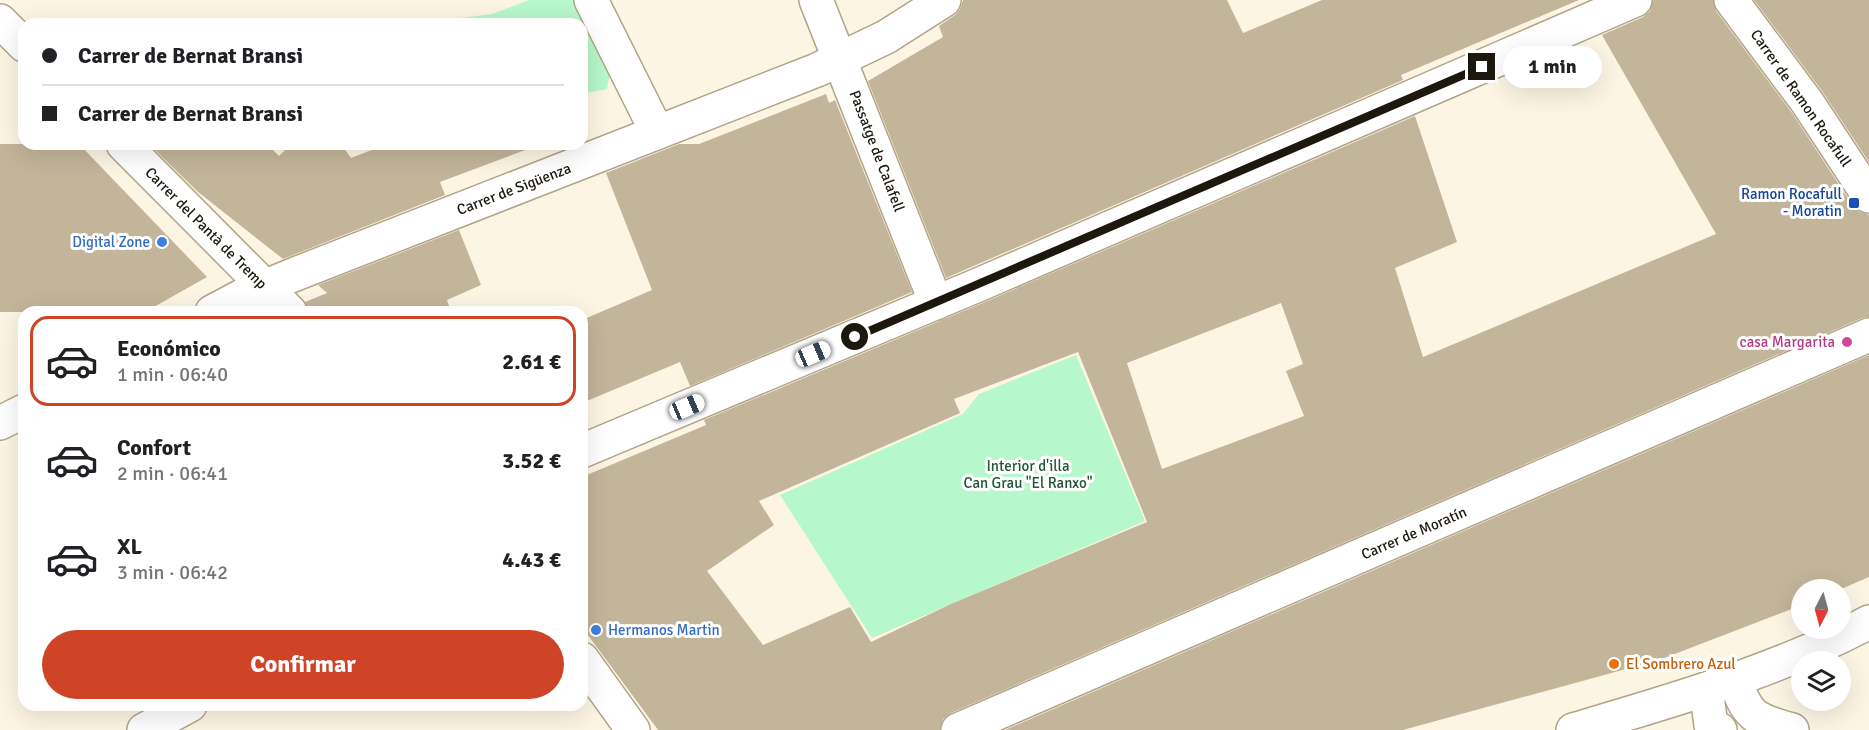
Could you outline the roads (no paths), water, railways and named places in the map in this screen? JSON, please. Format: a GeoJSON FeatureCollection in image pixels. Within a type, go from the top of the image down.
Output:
{"type":"FeatureCollection","features":[{"type":"Feature","properties":{"kind":"street"},"geometry":{"type":"LineString","coordinates":[[591,0],[657,132]]}},
{"type":"Feature","properties":{"kind":"street","name":"Passatge de Calafell"},"geometry":{"type":"LineString","coordinates":[[816,0],[936,303]]}},
{"type":"Feature","properties":{"kind":"street","name":"Carrer de Sigüenza"},"geometry":{"type":"LineString","coordinates":[[223,306],[242,296],[817,70],[886,37],[944,0]]}},
{"type":"Feature","properties":{"kind":"street"},"geometry":{"type":"LineString","coordinates":[[588,448],[936,303],[1635,0]]}},
{"type":"Feature","properties":{"kind":"street","name":"Carrer de Ramon Rocafull"},"geometry":{"type":"LineString","coordinates":[[1731,0],[1807,102],[1869,196]]}},
{"type":"Feature","properties":{"kind":"street"},"geometry":{"type":"LineString","coordinates":[[0,21],[18,39]]}},
{"type":"Feature","properties":{"kind":"street","name":"Carrer del Pantà de Tremp"},"geometry":{"type":"LineString","coordinates":[[129,150],[284,306]]}},
{"type":"Feature","properties":{"kind":"street","name":"Carrer de Moratín"},"geometry":{"type":"LineString","coordinates":[[958,730],[1869,335]]}},
{"type":"Feature","properties":{"kind":"street"},"geometry":{"type":"LineString","coordinates":[[0,423],[18,414]]}},
{"type":"Feature","properties":{"kind":"street"},"geometry":{"type":"LineString","coordinates":[[1575,730],[1720,684],[1785,660],[1869,622]]}},
{"type":"Feature","properties":{"kind":"street"},"geometry":{"type":"LineString","coordinates":[[588,667],[633,730]]}},
{"type":"Feature","properties":{"kind":"street"},"geometry":{"type":"LineString","coordinates":[[1720,684],[1712,725],[1720,730]]}},
{"type":"Feature","properties":{"kind":"street"},"geometry":{"type":"LineString","coordinates":[[1720,684],[1761,722],[1792,730]]}},
{"type":"Feature","properties":{"kind":"street"},"geometry":{"type":"LineString","coordinates":[[148,729],[180,711]]}},
{"type":"Feature","properties":{"kind":"street"},"geometry":{"type":"LineString","coordinates":[[1575,730],[1584,730]]}},
{"type":"Feature","properties":{"kind":"place","name":"Ramon Rocafull - Moratin"},"geometry":{"type":"Point","coordinates":[1854,203]}},
{"type":"Feature","properties":{"kind":"place","name":"Digital Zone"},"geometry":{"type":"Point","coordinates":[162,242]}},
{"type":"Feature","properties":{"kind":"place","name":"casa Margarita"},"geometry":{"type":"Point","coordinates":[1847,342]}},
{"type":"Feature","properties":{"kind":"place","name":"Hermanos Martin"},"geometry":{"type":"Point","coordinates":[596,630]}},
{"type":"Feature","properties":{"kind":"place","name":"El Sombrero Azul"},"geometry":{"type":"Point","coordinates":[1614,664]}},
{"type":"Feature","properties":{"kind":"park label","name":"Interior d'illa Can Grau \"El Ranxo\""},"geometry":{"type":"Point","coordinates":[1028,474]}}]}
